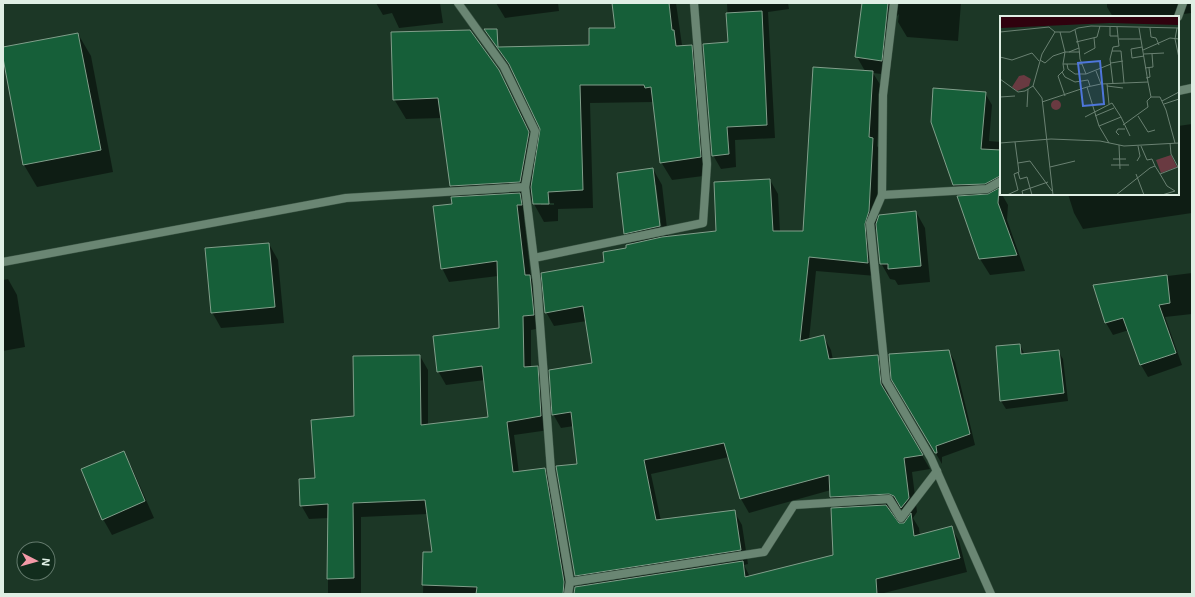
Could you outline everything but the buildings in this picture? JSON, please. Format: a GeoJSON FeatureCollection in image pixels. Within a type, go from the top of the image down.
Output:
{"type":"FeatureCollection","features":[{"type":"Feature","properties":{"kind":"street"},"geometry":{"type":"LineString","coordinates":[[458,3],[504,67],[535,131],[525,187],[537,284],[551,471],[570,582],[568,594]]}},
{"type":"Feature","properties":{"kind":"street"},"geometry":{"type":"LineString","coordinates":[[534,258],[703,223],[707,164],[694,3]]}},
{"type":"Feature","properties":{"kind":"street"},"geometry":{"type":"LineString","coordinates":[[894,3],[883,95],[882,195],[870,223],[886,380],[937,471],[991,594]]}},
{"type":"Feature","properties":{"kind":"street"},"geometry":{"type":"LineString","coordinates":[[1178,16],[1183,3]]}},
{"type":"Feature","properties":{"kind":"street"},"geometry":{"type":"LineString","coordinates":[[1179,91],[1192,88]]}},
{"type":"Feature","properties":{"kind":"street"},"geometry":{"type":"LineString","coordinates":[[882,195],[987,189],[1000,182]]}},
{"type":"Feature","properties":{"kind":"street"},"geometry":{"type":"LineString","coordinates":[[3,262],[346,198],[525,187]]}},
{"type":"Feature","properties":{"kind":"street"},"geometry":{"type":"LineString","coordinates":[[570,582],[764,552],[794,505],[888,499],[901,518],[937,471]]}}]}
